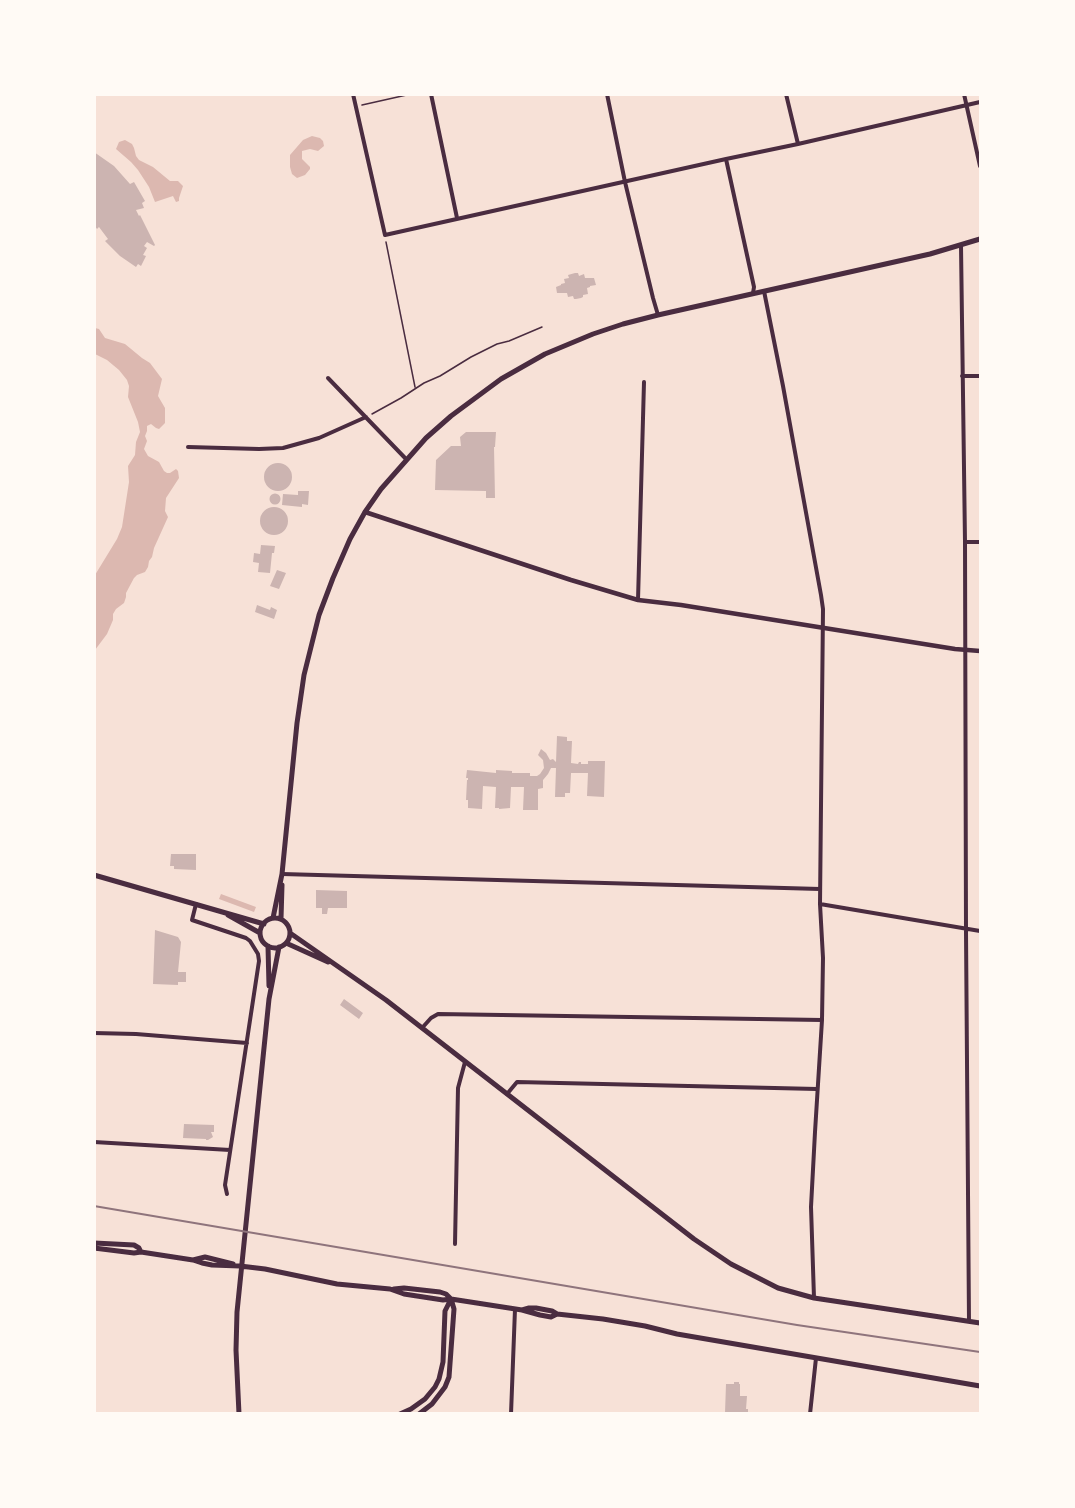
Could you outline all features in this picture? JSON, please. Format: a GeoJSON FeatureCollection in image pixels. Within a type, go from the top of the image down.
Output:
{"type":"FeatureCollection","features":[{"type":"Feature","properties":{"kind":"main road"},"geometry":{"type":"LineString","coordinates":[[281,919],[282,874],[297,723],[304,675],[319,615],[350,539],[365,512],[381,489],[426,438],[476,396],[523,366],[572,342],[623,324],[658,315],[930,255],[981,239]]}},
{"type":"Feature","properties":{"kind":"main road"},"geometry":{"type":"LineString","coordinates":[[273,918],[282,874]]}},
{"type":"Feature","properties":{"kind":"main road"},"geometry":{"type":"LineString","coordinates":[[94,875],[264,924]]}},
{"type":"Feature","properties":{"kind":"main road"},"geometry":{"type":"LineString","coordinates":[[226,914],[260,933]]}},
{"type":"Feature","properties":{"kind":"main road"},"geometry":{"type":"LineString","coordinates":[[269,999],[268,946],[260,933],[264,924],[273,918],[281,919],[287,925],[290,933],[423,1028],[717,1256],[789,1292],[814,1298],[981,1323]]}},
{"type":"Feature","properties":{"kind":"main road"},"geometry":{"type":"LineString","coordinates":[[268,946],[279,947],[286,943],[290,933]]}},
{"type":"Feature","properties":{"kind":"main road"},"geometry":{"type":"LineString","coordinates":[[286,943],[346,972]]}},
{"type":"Feature","properties":{"kind":"main road"},"geometry":{"type":"LineString","coordinates":[[239,1413],[236,1350],[240,1279],[269,999],[279,947]]}},
{"type":"Feature","properties":{"kind":"main road"},"geometry":{"type":"LineString","coordinates":[[94,1243],[134,1245],[141,1252]]}},
{"type":"Feature","properties":{"kind":"main road"},"geometry":{"type":"LineString","coordinates":[[94,1248],[141,1252],[212,1265],[278,1271],[337,1284],[390,1289],[413,1295],[443,1300],[451,1299],[551,1317],[557,1314],[645,1326],[677,1334],[981,1386]]}},
{"type":"Feature","properties":{"kind":"main road"},"geometry":{"type":"LineString","coordinates":[[400,1413],[411,1409],[425,1399],[439,1379],[443,1362],[446,1311],[451,1299]]}},
{"type":"Feature","properties":{"kind":"main road"},"geometry":{"type":"LineString","coordinates":[[419,1413],[432,1404],[445,1387],[449,1377],[454,1309],[451,1299]]}},
{"type":"Feature","properties":{"kind":"street"},"geometry":{"type":"LineString","coordinates":[[353,94],[385,235],[981,102]]}},
{"type":"Feature","properties":{"kind":"street"},"geometry":{"type":"LineString","coordinates":[[431,94],[457,218]]}},
{"type":"Feature","properties":{"kind":"street"},"geometry":{"type":"LineString","coordinates":[[607,94],[625,182],[658,315]]}},
{"type":"Feature","properties":{"kind":"street"},"geometry":{"type":"LineString","coordinates":[[786,94],[798,144]]}},
{"type":"Feature","properties":{"kind":"street"},"geometry":{"type":"LineString","coordinates":[[964,94],[981,166]]}},
{"type":"Feature","properties":{"kind":"street"},"geometry":{"type":"LineString","coordinates":[[726,159],[754,287],[753,293]]}},
{"type":"Feature","properties":{"kind":"street"},"geometry":{"type":"LineString","coordinates":[[961,246],[969,1321]]}},
{"type":"Feature","properties":{"kind":"street"},"geometry":{"type":"LineString","coordinates":[[764,291],[821,595],[823,627],[820,889],[823,958],[812,1207],[814,1298]]}},
{"type":"Feature","properties":{"kind":"street"},"geometry":{"type":"LineString","coordinates":[[962,376],[981,376]]}},
{"type":"Feature","properties":{"kind":"street"},"geometry":{"type":"LineString","coordinates":[[328,378],[406,459]]}},
{"type":"Feature","properties":{"kind":"street"},"geometry":{"type":"LineString","coordinates":[[638,600],[644,382]]}},
{"type":"Feature","properties":{"kind":"street"},"geometry":{"type":"LineString","coordinates":[[188,447],[283,448],[319,438],[366,417]]}},
{"type":"Feature","properties":{"kind":"street"},"geometry":{"type":"LineString","coordinates":[[365,512],[638,600],[981,651]]}},
{"type":"Feature","properties":{"kind":"street"},"geometry":{"type":"LineString","coordinates":[[965,542],[981,542]]}},
{"type":"Feature","properties":{"kind":"street"},"geometry":{"type":"LineString","coordinates":[[282,874],[820,889]]}},
{"type":"Feature","properties":{"kind":"street"},"geometry":{"type":"LineString","coordinates":[[197,904],[192,920],[246,938],[258,954],[259,961],[225,1185],[227,1194]]}},
{"type":"Feature","properties":{"kind":"street"},"geometry":{"type":"LineString","coordinates":[[820,904],[981,931]]}},
{"type":"Feature","properties":{"kind":"street"},"geometry":{"type":"LineString","coordinates":[[423,1028],[431,1018],[438,1014],[822,1020]]}},
{"type":"Feature","properties":{"kind":"street"},"geometry":{"type":"LineString","coordinates":[[94,1033],[247,1043]]}},
{"type":"Feature","properties":{"kind":"street"},"geometry":{"type":"LineString","coordinates":[[455,1244],[458,1088],[465,1062]]}},
{"type":"Feature","properties":{"kind":"street"},"geometry":{"type":"LineString","coordinates":[[507,1094],[517,1082],[817,1089]]}},
{"type":"Feature","properties":{"kind":"street"},"geometry":{"type":"LineString","coordinates":[[94,1142],[230,1150]]}},
{"type":"Feature","properties":{"kind":"street"},"geometry":{"type":"LineString","coordinates":[[511,1413],[519,1310]]}},
{"type":"Feature","properties":{"kind":"street"},"geometry":{"type":"LineString","coordinates":[[810,1413],[816,1358]]}},
{"type":"Feature","properties":{"kind":"path"},"geometry":{"type":"LineString","coordinates":[[355,106],[411,94]]}},
{"type":"Feature","properties":{"kind":"path"},"geometry":{"type":"LineString","coordinates":[[385,235],[415,388]]}},
{"type":"Feature","properties":{"kind":"path"},"geometry":{"type":"LineString","coordinates":[[366,417],[488,348],[542,327]]}},
{"type":"Feature","properties":{"kind":"shaded area"},"geometry":{"type":"Polygon","coordinates":[[[312,136],[320,138],[324,146],[318,151],[310,149],[302,151],[302,159],[310,169],[305,175],[297,178],[292,174],[290,155],[303,140],[312,136]]]}},
{"type":"Feature","properties":{"kind":"shaded area"},"geometry":{"type":"Polygon","coordinates":[[[125,140],[132,144],[139,160],[153,167],[170,181],[178,181],[183,186],[179,201],[176,202],[173,196],[155,202],[138,170],[116,149],[119,142],[125,140]]]}},
{"type":"Feature","properties":{"kind":"shaded area"},"geometry":{"type":"Polygon","coordinates":[[[95,328],[99,329],[105,338],[125,344],[150,363],[162,379],[158,396],[165,408],[165,423],[159,429],[151,424],[147,426],[145,436],[147,441],[144,449],[148,456],[159,462],[167,473],[176,469],[179,478],[166,498],[165,511],[168,517],[148,567],[145,572],[134,578],[126,593],[124,603],[116,609],[107,634],[95,650],[95,575],[122,527],[129,482],[128,466],[135,455],[140,432],[128,397],[127,380],[107,360],[95,354],[95,328]]]}},
{"type":"Feature","properties":{"kind":"shaded area"},"geometry":{"type":"Polygon","coordinates":[[[221,894],[256,907],[254,912],[219,899],[221,894]]]}},
{"type":"Feature","properties":{"kind":"building"},"geometry":{"type":"Polygon","coordinates":[[[94,152],[114,166],[130,184],[134,182],[145,201],[142,203],[144,208],[136,210],[155,245],[147,242],[144,246],[147,248],[143,255],[146,256],[141,266],[138,264],[136,267],[120,256],[105,241],[108,239],[99,227],[97,229],[94,225],[94,152]]]}},
{"type":"Feature","properties":{"kind":"building"},"geometry":{"type":"Polygon","coordinates":[[[575,273],[579,276],[584,274],[585,278],[594,278],[596,285],[587,288],[588,294],[581,298],[574,299],[573,296],[568,297],[567,293],[557,293],[556,287],[565,283],[564,279],[569,278],[568,275],[575,273]]]}},
{"type":"Feature","properties":{"kind":"building"},"geometry":{"type":"Polygon","coordinates":[[[466,432],[496,432],[495,498],[486,498],[486,491],[435,490],[436,460],[451,446],[461,446],[460,437],[466,432]]]}},
{"type":"Feature","properties":{"kind":"building"},"geometry":{"type":"Polygon","coordinates":[[[278,463],[288,467],[292,477],[288,487],[278,491],[268,487],[264,477],[268,467],[278,463]]]}},
{"type":"Feature","properties":{"kind":"building"},"geometry":{"type":"Polygon","coordinates":[[[298,491],[309,491],[308,505],[302,504],[302,507],[282,505],[283,494],[298,495],[298,491]]]}},
{"type":"Feature","properties":{"kind":"building"},"geometry":{"type":"Polygon","coordinates":[[[275,493],[281,499],[275,505],[269,499],[275,493]]]}},
{"type":"Feature","properties":{"kind":"building"},"geometry":{"type":"Polygon","coordinates":[[[274,507],[284,511],[288,521],[284,531],[274,535],[264,531],[260,521],[264,511],[274,507]]]}},
{"type":"Feature","properties":{"kind":"building"},"geometry":{"type":"Polygon","coordinates":[[[261,545],[275,546],[270,573],[258,572],[259,563],[253,562],[254,553],[260,554],[261,545]]]}},
{"type":"Feature","properties":{"kind":"building"},"geometry":{"type":"Polygon","coordinates":[[[277,570],[286,573],[279,589],[270,586],[277,570]]]}},
{"type":"Feature","properties":{"kind":"building"},"geometry":{"type":"Polygon","coordinates":[[[257,605],[277,610],[274,619],[255,612],[257,605]]]}},
{"type":"Feature","properties":{"kind":"building"},"geometry":{"type":"Polygon","coordinates":[[[557,736],[567,737],[567,741],[572,741],[571,763],[588,764],[588,761],[605,761],[604,797],[587,796],[588,773],[571,773],[570,793],[565,793],[565,797],[555,797],[556,768],[551,768],[543,780],[543,788],[538,789],[538,810],[523,810],[524,787],[511,787],[510,808],[499,809],[495,808],[496,787],[483,786],[482,809],[468,808],[467,770],[496,773],[496,770],[512,771],[512,773],[530,773],[530,776],[537,776],[544,768],[543,760],[538,755],[541,749],[550,760],[553,759],[556,762],[557,736]]]}},
{"type":"Feature","properties":{"kind":"building"},"geometry":{"type":"Polygon","coordinates":[[[171,854],[196,854],[196,870],[174,869],[174,866],[170,866],[171,854]]]}},
{"type":"Feature","properties":{"kind":"building"},"geometry":{"type":"Polygon","coordinates":[[[316,890],[347,891],[347,908],[328,908],[327,914],[322,914],[322,908],[316,908],[316,890]]]}},
{"type":"Feature","properties":{"kind":"building"},"geometry":{"type":"Polygon","coordinates":[[[155,930],[178,937],[181,942],[178,972],[186,972],[186,982],[178,982],[178,985],[153,984],[155,930]]]}},
{"type":"Feature","properties":{"kind":"building"},"geometry":{"type":"Polygon","coordinates":[[[344,999],[363,1013],[359,1019],[340,1005],[344,999]]]}},
{"type":"Feature","properties":{"kind":"building"},"geometry":{"type":"Polygon","coordinates":[[[184,1124],[214,1125],[214,1132],[211,1132],[213,1137],[208,1140],[183,1138],[184,1124]]]}},
{"type":"Feature","properties":{"kind":"building"},"geometry":{"type":"Polygon","coordinates":[[[734,1382],[740,1384],[740,1396],[747,1396],[746,1409],[748,1412],[746,1413],[725,1413],[726,1384],[734,1384],[734,1382]]]}},
{"type":"Feature","properties":{"kind":"railway"},"geometry":{"type":"LineString","coordinates":[[94,1206],[797,1325],[980,1352]]}}]}
